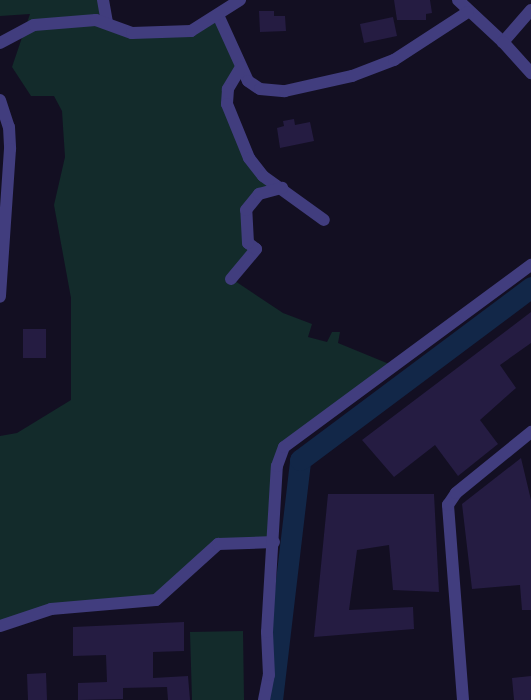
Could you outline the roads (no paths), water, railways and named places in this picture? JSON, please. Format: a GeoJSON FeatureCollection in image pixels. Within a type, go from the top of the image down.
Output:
{"type":"FeatureCollection","features":[{"type":"Feature","properties":{"kind":"street"},"geometry":{"type":"LineString","coordinates":[[103,0],[107,23]]}},
{"type":"Feature","properties":{"kind":"street"},"geometry":{"type":"LineString","coordinates":[[0,43],[34,25],[107,23],[132,33],[191,31],[240,0]]}},
{"type":"Feature","properties":{"kind":"street"},"geometry":{"type":"LineString","coordinates":[[458,0],[468,12],[503,42],[531,73]]}},
{"type":"Feature","properties":{"kind":"street"},"geometry":{"type":"LineString","coordinates":[[503,42],[531,10]]}},
{"type":"Feature","properties":{"kind":"street"},"geometry":{"type":"LineString","coordinates":[[218,15],[248,81],[260,89],[308,88],[394,60],[468,12]]}},
{"type":"Feature","properties":{"kind":"street"},"geometry":{"type":"LineString","coordinates":[[241,67],[228,89],[227,104],[234,128],[263,176],[324,220]]}},
{"type":"Feature","properties":{"kind":"street"},"geometry":{"type":"LineString","coordinates":[[0,100],[9,127],[10,149],[0,297]]}},
{"type":"Feature","properties":{"kind":"street"},"geometry":{"type":"LineString","coordinates":[[232,279],[256,249],[248,243],[246,210],[259,194],[282,188]]}},
{"type":"Feature","properties":{"kind":"street"},"geometry":{"type":"LineString","coordinates":[[264,700],[269,675],[267,632],[274,542],[277,466],[284,447],[531,265]]}},
{"type":"Feature","properties":{"kind":"street"},"geometry":{"type":"LineString","coordinates":[[463,700],[448,505],[456,493],[531,432]]}},
{"type":"Feature","properties":{"kind":"street"},"geometry":{"type":"LineString","coordinates":[[0,626],[51,609],[156,600],[218,544],[274,542]]}},
{"type":"Feature","properties":{"kind":"waterway"},"geometry":{"type":"LineString","coordinates":[[272,700],[300,460],[531,287]]}}]}
